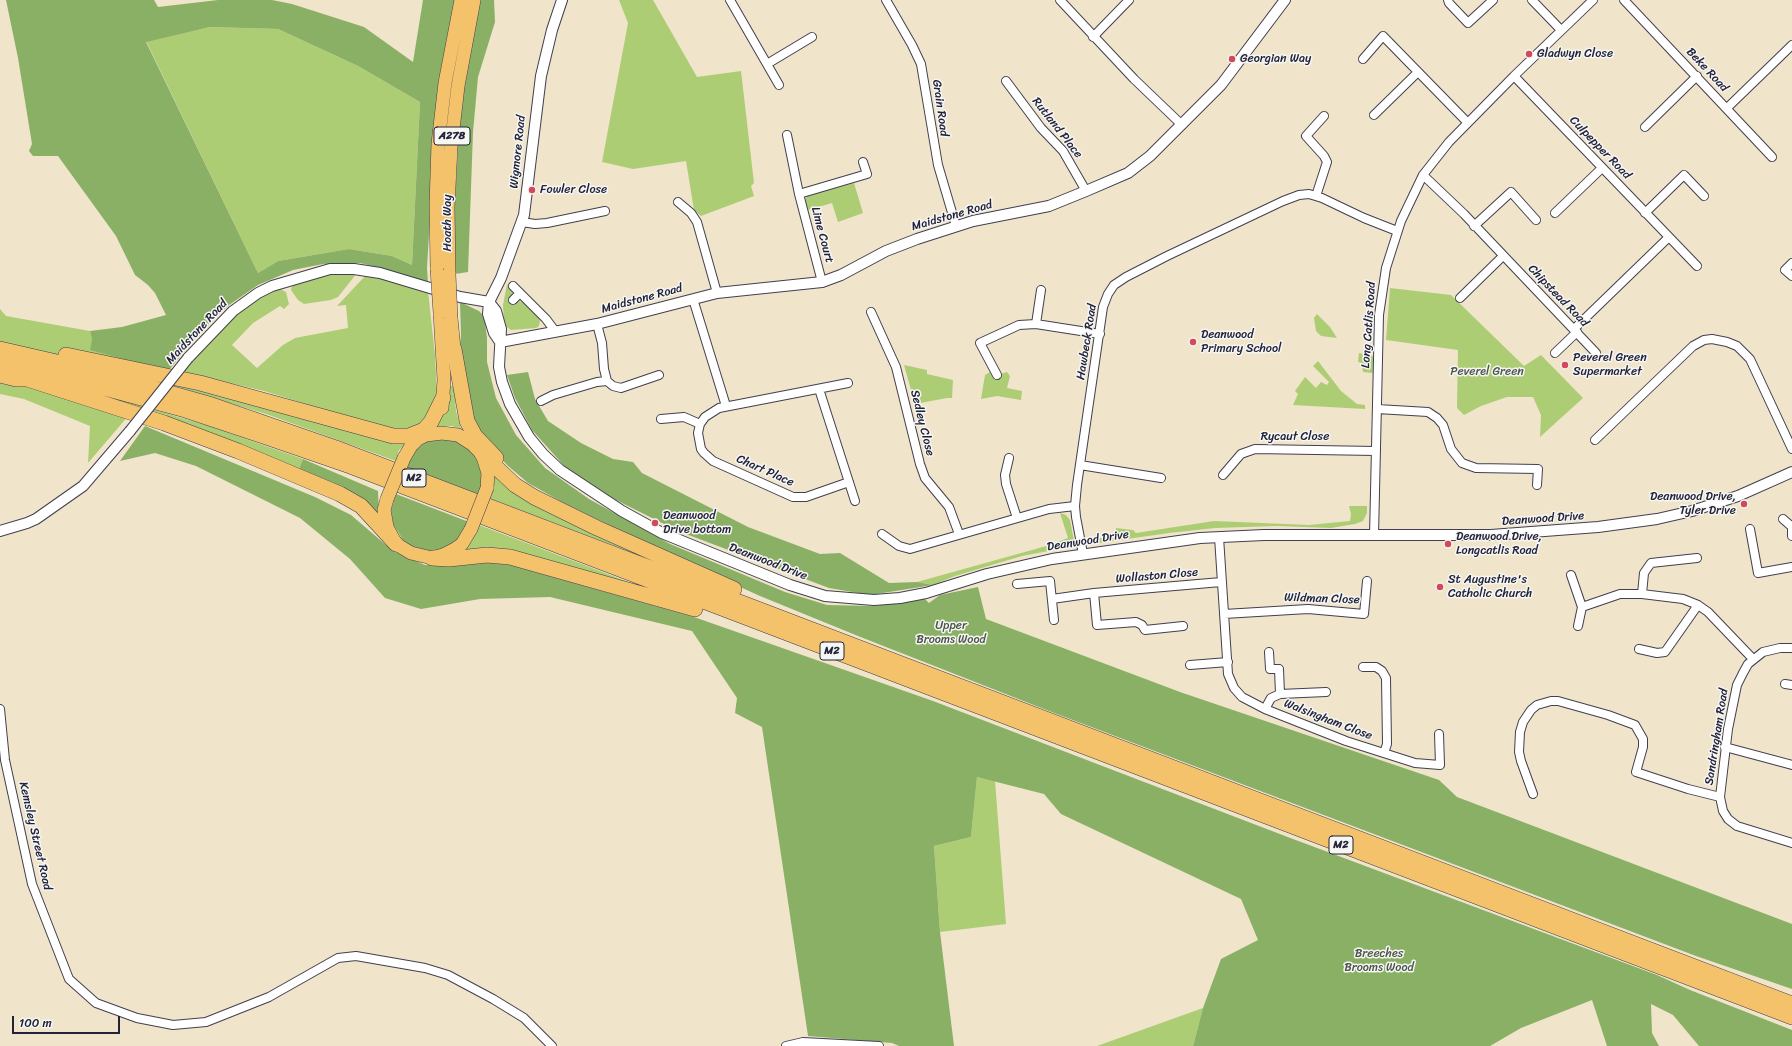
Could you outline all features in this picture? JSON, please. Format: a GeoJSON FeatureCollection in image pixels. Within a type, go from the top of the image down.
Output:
{"type":"FeatureCollection","features":[{"type":"Feature","properties":{"kind":"highway","name":"M2"},"geometry":{"type":"LineString","coordinates":[[454,349],[467,421],[470,429],[517,480],[562,511]]}},
{"type":"Feature","properties":{"kind":"highway","name":"M2"},"geometry":{"type":"LineString","coordinates":[[6,350],[43,350],[186,379],[265,399],[381,433],[403,437],[416,435],[424,430],[431,422],[443,398]]}},
{"type":"Feature","properties":{"kind":"highway","name":"M2"},"geometry":{"type":"LineString","coordinates":[[6,350],[74,366],[196,401],[284,430],[809,628],[1792,1004]]}},
{"type":"Feature","properties":{"kind":"highway","name":"M2"},"geometry":{"type":"LineString","coordinates":[[0,363],[86,382],[182,409],[357,469],[1792,1017]]}},
{"type":"Feature","properties":{"kind":"highway"},"geometry":{"type":"LineString","coordinates":[[0,370],[172,426],[238,451],[340,494],[360,506],[396,544]]}},
{"type":"Feature","properties":{"kind":"highway"},"geometry":{"type":"LineString","coordinates":[[0,375],[16,379],[29,380]]}},
{"type":"Feature","properties":{"kind":"highway","name":"M2"},"geometry":{"type":"LineString","coordinates":[[381,433],[393,440],[422,437]]}},
{"type":"Feature","properties":{"kind":"highway","name":"M2"},"geometry":{"type":"LineString","coordinates":[[477,449],[523,491],[562,511],[692,571],[775,606],[809,628]]}},
{"type":"Feature","properties":{"kind":"highway","name":"M2"},"geometry":{"type":"LineString","coordinates":[[432,558],[449,559],[487,555],[510,557],[680,604],[754,628],[775,629]]}},
{"type":"Feature","properties":{"kind":"main road","name":"Hoath Way"},"geometry":{"type":"LineString","coordinates":[[422,437],[442,410],[446,316],[436,204],[438,144],[445,83],[461,0]]}},
{"type":"Feature","properties":{"kind":"main road","name":"Hoath Way"},"geometry":{"type":"LineString","coordinates":[[443,272],[451,139],[458,86],[474,0]]}},
{"type":"Feature","properties":{"kind":"main road","name":"Hoath Way"},"geometry":{"type":"LineString","coordinates":[[446,316],[454,349],[460,420],[465,432],[477,449]]}},
{"type":"Feature","properties":{"kind":"main road"},"geometry":{"type":"LineString","coordinates":[[450,433],[477,449],[488,473],[487,488],[467,537],[455,549],[443,556],[432,558],[411,553],[396,544],[385,522],[384,510],[404,458],[422,437],[450,433]]}},
{"type":"Feature","properties":{"kind":"street","name":"Wigmore Road"},"geometry":{"type":"LineString","coordinates":[[489,302],[501,278],[522,222],[541,76],[552,30],[562,0]]}},
{"type":"Feature","properties":{"kind":"street"},"geometry":{"type":"LineString","coordinates":[[730,0],[779,85]]}},
{"type":"Feature","properties":{"kind":"street","name":"Grain Road"},"geometry":{"type":"LineString","coordinates":[[886,0],[912,45],[920,64],[938,165],[956,226]]}},
{"type":"Feature","properties":{"kind":"street"},"geometry":{"type":"LineString","coordinates":[[1060,0],[1093,36],[1182,125]]}},
{"type":"Feature","properties":{"kind":"street"},"geometry":{"type":"LineString","coordinates":[[1093,36],[1129,0]]}},
{"type":"Feature","properties":{"kind":"street","name":"Maidstone Road"},"geometry":{"type":"LineString","coordinates":[[500,342],[597,324],[717,293],[822,282],[897,247],[956,226],[973,221],[1049,206],[1086,192],[1134,170],[1182,125],[1221,85],[1285,0]]}},
{"type":"Feature","properties":{"kind":"street"},"geometry":{"type":"LineString","coordinates":[[1448,0],[1449,3],[1468,23],[1493,0]]}},
{"type":"Feature","properties":{"kind":"street"},"geometry":{"type":"LineString","coordinates":[[1532,0],[1561,30]]}},
{"type":"Feature","properties":{"kind":"street","name":"Long Catlis Road"},"geometry":{"type":"LineString","coordinates":[[1374,536],[1380,304],[1386,268],[1397,231],[1408,205],[1424,175],[1441,151],[1467,122],[1593,0]]}},
{"type":"Feature","properties":{"kind":"street","name":"Beke Road"},"geometry":{"type":"LineString","coordinates":[[1624,0],[1772,157]]}},
{"type":"Feature","properties":{"kind":"street"},"geometry":{"type":"LineString","coordinates":[[1362,59],[1383,36],[1467,122]]}},
{"type":"Feature","properties":{"kind":"street"},"geometry":{"type":"LineString","coordinates":[[767,64],[812,37]]}},
{"type":"Feature","properties":{"kind":"street"},"geometry":{"type":"LineString","coordinates":[[1726,108],[1792,45]]}},
{"type":"Feature","properties":{"kind":"street"},"geometry":{"type":"LineString","coordinates":[[1374,115],[1418,72]]}},
{"type":"Feature","properties":{"kind":"street","name":"Culpepper Road"},"geometry":{"type":"LineString","coordinates":[[1514,76],[1697,266]]}},
{"type":"Feature","properties":{"kind":"street"},"geometry":{"type":"LineString","coordinates":[[1645,127],[1697,76]]}},
{"type":"Feature","properties":{"kind":"street","name":"Rutland Place"},"geometry":{"type":"LineString","coordinates":[[1006,81],[1041,128],[1063,151],[1086,192]]}},
{"type":"Feature","properties":{"kind":"street"},"geometry":{"type":"LineString","coordinates":[[1316,196],[1327,162],[1324,156],[1306,136],[1324,116]]}},
{"type":"Feature","properties":{"kind":"street","name":"Lime Court"},"geometry":{"type":"LineString","coordinates":[[787,134],[799,194],[822,282]]}},
{"type":"Feature","properties":{"kind":"street","name":"Lime Court"},"geometry":{"type":"LineString","coordinates":[[799,194],[867,174],[863,162]]}},
{"type":"Feature","properties":{"kind":"street"},"geometry":{"type":"LineString","coordinates":[[1555,213],[1602,168]]}},
{"type":"Feature","properties":{"kind":"street","name":"Chipstead Road"},"geometry":{"type":"LineString","coordinates":[[1424,175],[1596,353]]}},
{"type":"Feature","properties":{"kind":"street"},"geometry":{"type":"LineString","coordinates":[[1645,213],[1684,175],[1704,196]]}},
{"type":"Feature","properties":{"kind":"street"},"geometry":{"type":"LineString","coordinates":[[1474,226],[1511,192],[1536,220]]}},
{"type":"Feature","properties":{"kind":"street","name":"Hawbeck Road"},"geometry":{"type":"LineString","coordinates":[[1083,554],[1075,506],[1100,334],[1106,299],[1110,289],[1120,280],[1283,201],[1304,194],[1316,196],[1397,231]]}},
{"type":"Feature","properties":{"kind":"street"},"geometry":{"type":"LineString","coordinates":[[678,202],[691,213],[697,222],[717,293]]}},
{"type":"Feature","properties":{"kind":"street"},"geometry":{"type":"LineString","coordinates":[[522,222],[535,224],[547,223],[605,210]]}},
{"type":"Feature","properties":{"kind":"street"},"geometry":{"type":"LineString","coordinates":[[1555,353],[1669,237]]}},
{"type":"Feature","properties":{"kind":"street"},"geometry":{"type":"LineString","coordinates":[[1460,298],[1503,256]]}},
{"type":"Feature","properties":{"kind":"street"},"geometry":{"type":"LineString","coordinates":[[1792,263],[1785,270],[1792,276]]}},
{"type":"Feature","properties":{"kind":"street","name":"Maidstone Road"},"geometry":{"type":"LineString","coordinates":[[0,531],[27,523],[83,486],[130,431],[188,358],[233,311],[258,293],[284,282],[330,269],[354,269],[380,273],[460,297],[489,302]]}},
{"type":"Feature","properties":{"kind":"street"},"geometry":{"type":"LineString","coordinates":[[513,286],[555,331]]}},
{"type":"Feature","properties":{"kind":"street"},"geometry":{"type":"LineString","coordinates":[[1036,324],[1041,290]]}},
{"type":"Feature","properties":{"kind":"street"},"geometry":{"type":"LineString","coordinates":[[513,300],[520,293]]}},
{"type":"Feature","properties":{"kind":"street"},"geometry":{"type":"LineString","coordinates":[[693,299],[726,406]]}},
{"type":"Feature","properties":{"kind":"street","name":"Deanwood Drive"},"geometry":{"type":"LineString","coordinates":[[489,302],[496,311],[501,330],[500,374],[510,404],[529,437],[543,454],[560,470],[586,488],[648,526],[694,547],[790,585],[825,596],[874,600],[900,598],[926,593],[1015,567],[1083,554],[1169,541],[1264,535],[1491,535],[1536,533],[1651,520],[1692,511],[1725,501],[1792,472]]}},
{"type":"Feature","properties":{"kind":"street","name":"Sedley Close"},"geometry":{"type":"LineString","coordinates":[[871,312],[896,367],[920,464],[925,478],[946,502],[959,534]]}},
{"type":"Feature","properties":{"kind":"street"},"geometry":{"type":"LineString","coordinates":[[597,324],[602,343],[604,369],[607,381],[616,388],[624,388],[659,375]]}},
{"type":"Feature","properties":{"kind":"street"},"geometry":{"type":"LineString","coordinates":[[997,375],[980,343],[1019,325],[1036,324],[1100,334]]}},
{"type":"Feature","properties":{"kind":"street"},"geometry":{"type":"LineString","coordinates":[[1595,440],[1693,346],[1704,340],[1712,339],[1737,346],[1750,359],[1792,449]]}},
{"type":"Feature","properties":{"kind":"street"},"geometry":{"type":"LineString","coordinates":[[541,401],[560,393],[597,382],[607,381]]}},
{"type":"Feature","properties":{"kind":"street"},"geometry":{"type":"LineString","coordinates":[[661,419],[684,417],[700,424],[709,413],[726,406],[848,383]]}},
{"type":"Feature","properties":{"kind":"street"},"geometry":{"type":"LineString","coordinates":[[819,389],[855,501]]}},
{"type":"Feature","properties":{"kind":"street"},"geometry":{"type":"LineString","coordinates":[[1377,409],[1428,412],[1437,418],[1443,425],[1451,449],[1462,463],[1476,468],[1538,470],[1537,485]]}},
{"type":"Feature","properties":{"kind":"street","name":"Chart Place"},"geometry":{"type":"LineString","coordinates":[[700,424],[698,433],[699,444],[704,454],[708,458],[789,496],[798,498],[806,497],[849,482]]}},
{"type":"Feature","properties":{"kind":"street","name":"Rycaut Close"},"geometry":{"type":"LineString","coordinates":[[1223,474],[1238,457],[1245,452],[1255,449],[1376,451]]}},
{"type":"Feature","properties":{"kind":"street"},"geometry":{"type":"LineString","coordinates":[[1009,458],[1005,475],[1006,484],[1016,518]]}},
{"type":"Feature","properties":{"kind":"street"},"geometry":{"type":"LineString","coordinates":[[1080,465],[1161,478]]}},
{"type":"Feature","properties":{"kind":"street"},"geometry":{"type":"LineString","coordinates":[[882,534],[906,549],[1049,509],[1075,506]]}},
{"type":"Feature","properties":{"kind":"street"},"geometry":{"type":"LineString","coordinates":[[1783,519],[1792,526],[1792,536]]}},
{"type":"Feature","properties":{"kind":"street"},"geometry":{"type":"LineString","coordinates":[[1750,529],[1758,573],[1792,567]]}},
{"type":"Feature","properties":{"kind":"street","name":"Walsingham Close"},"geometry":{"type":"LineString","coordinates":[[1219,537],[1229,679],[1238,692],[1247,700],[1265,709],[1331,736],[1415,763],[1440,765],[1439,734]]}},
{"type":"Feature","properties":{"kind":"street"},"geometry":{"type":"LineString","coordinates":[[1642,594],[1644,573],[1652,563],[1656,561],[1697,558]]}},
{"type":"Feature","properties":{"kind":"street"},"geometry":{"type":"LineString","coordinates":[[1571,575],[1582,607],[1578,626]]}},
{"type":"Feature","properties":{"kind":"street"},"geometry":{"type":"LineString","coordinates":[[1017,584],[1050,581],[1054,620]]}},
{"type":"Feature","properties":{"kind":"street","name":"Wildman Close"},"geometry":{"type":"LineString","coordinates":[[1224,614],[1308,609],[1364,614],[1367,581]]}},
{"type":"Feature","properties":{"kind":"street","name":"Wollaston Close"},"geometry":{"type":"LineString","coordinates":[[1052,599],[1094,593],[1221,582]]}},
{"type":"Feature","properties":{"kind":"street"},"geometry":{"type":"LineString","coordinates":[[1094,593],[1098,625],[1136,622],[1142,625],[1145,630],[1183,626]]}},
{"type":"Feature","properties":{"kind":"street"},"geometry":{"type":"LineString","coordinates":[[1582,607],[1612,595],[1642,594],[1683,599],[1698,605],[1714,618],[1753,659]]}},
{"type":"Feature","properties":{"kind":"street"},"geometry":{"type":"LineString","coordinates":[[1640,649],[1657,653],[1665,652],[1698,605]]}},
{"type":"Feature","properties":{"kind":"street","name":"Sandringham Road"},"geometry":{"type":"LineString","coordinates":[[1792,648],[1769,650],[1753,659],[1745,668],[1738,685],[1725,747],[1720,796],[1723,812],[1728,819],[1737,826],[1792,843]]}},
{"type":"Feature","properties":{"kind":"street","name":"Walsingham Close"},"geometry":{"type":"LineString","coordinates":[[1269,652],[1270,669],[1279,669],[1280,694]]}},
{"type":"Feature","properties":{"kind":"street"},"geometry":{"type":"LineString","coordinates":[[1190,665],[1228,662]]}},
{"type":"Feature","properties":{"kind":"street","name":"Walsingham Close"},"geometry":{"type":"LineString","coordinates":[[1363,667],[1376,667],[1382,671],[1386,678],[1387,744],[1384,753]]}},
{"type":"Feature","properties":{"kind":"street","name":"Walsingham Close"},"geometry":{"type":"LineString","coordinates":[[1265,709],[1271,698],[1280,694],[1326,692]]}},
{"type":"Feature","properties":{"kind":"street"},"geometry":{"type":"LineString","coordinates":[[1533,794],[1519,752],[1520,732],[1523,722],[1531,710],[1543,702],[1558,701],[1608,715],[1635,725],[1643,739],[1643,747],[1636,772],[1688,790],[1720,796]]}},
{"type":"Feature","properties":{"kind":"street","name":"Kemsley Street Road"},"geometry":{"type":"LineString","coordinates":[[0,710],[5,760],[32,884],[69,979],[96,1003],[137,1018],[173,1025],[206,1022],[269,997],[338,958],[356,956],[424,968],[448,975],[493,999],[524,1018],[552,1046]]}},
{"type":"Feature","properties":{"kind":"street"},"geometry":{"type":"LineString","coordinates":[[1725,747],[1792,765]]}},
{"type":"Feature","properties":{"kind":"street"},"geometry":{"type":"LineString","coordinates":[[786,1046],[803,1042],[879,1046]]}},
{"type":"Feature","properties":{"kind":"green space"},"geometry":{"type":"Polygon","coordinates":[[[6,0],[154,0],[158,7],[218,0],[272,0],[292,4],[364,27],[413,62],[423,0],[456,0],[437,99],[427,268],[428,283],[360,263],[323,264],[293,270],[258,285],[229,305],[204,328],[168,371],[90,350],[92,340],[90,331],[122,327],[166,315],[155,293],[148,285],[135,275],[116,236],[58,156],[33,156],[29,151],[32,144],[18,58],[6,0]],[[210,27],[146,42],[258,273],[278,261],[349,249],[392,256],[412,265],[420,102],[358,66],[278,29],[210,27]]]}},
{"type":"Feature","properties":{"kind":"green space"},"geometry":{"type":"Polygon","coordinates":[[[480,0],[494,0],[495,22],[478,77],[473,132],[468,272],[455,274],[454,220],[460,111],[480,0]]]}},
{"type":"Feature","properties":{"kind":"green space"},"geometry":{"type":"Polygon","coordinates":[[[619,0],[653,0],[697,77],[741,71],[754,183],[751,186],[754,196],[701,216],[694,210],[686,161],[633,169],[602,162],[628,23],[619,0]]]}},
{"type":"Feature","properties":{"kind":"green space"},"geometry":{"type":"Polygon","coordinates":[[[210,27],[278,29],[358,66],[420,102],[412,265],[392,256],[349,249],[278,261],[258,273],[146,41],[210,27]]]}},
{"type":"Feature","properties":{"kind":"green space"},"geometry":{"type":"Polygon","coordinates":[[[854,183],[863,213],[838,222],[832,203],[808,210],[805,200],[807,196],[854,183]]]}},
{"type":"Feature","properties":{"kind":"green space"},"geometry":{"type":"Polygon","coordinates":[[[357,273],[338,297],[331,300],[304,304],[298,300],[291,290],[292,285],[327,274],[357,273]]]}},
{"type":"Feature","properties":{"kind":"green space"},"geometry":{"type":"Polygon","coordinates":[[[366,275],[372,275],[428,291],[435,355],[437,397],[428,421],[400,433],[264,391],[183,372],[234,314],[273,290],[280,289],[286,292],[289,304],[284,309],[280,306],[253,323],[232,345],[257,368],[283,345],[295,338],[348,328],[346,305],[337,306],[366,275]]]}},
{"type":"Feature","properties":{"kind":"green space"},"geometry":{"type":"Polygon","coordinates":[[[507,284],[513,294],[509,300],[514,305],[519,301],[523,302],[538,317],[540,321],[539,326],[536,328],[511,330],[504,325],[503,305],[507,284]]]}},
{"type":"Feature","properties":{"kind":"green space","name":"Peverel Green"},"geometry":{"type":"Polygon","coordinates":[[[1390,288],[1451,295],[1524,366],[1541,355],[1583,398],[1540,437],[1541,415],[1533,397],[1507,397],[1481,406],[1464,415],[1457,408],[1458,350],[1386,340],[1390,288]]]}},
{"type":"Feature","properties":{"kind":"green space","name":"Upper Brooms Wood"},"geometry":{"type":"Polygon","coordinates":[[[460,302],[482,314],[485,322],[487,338],[487,362],[496,398],[516,435],[545,468],[589,499],[670,544],[785,592],[827,605],[874,606],[924,598],[929,603],[940,595],[978,587],[986,619],[1180,692],[1439,780],[1457,797],[1792,924],[1792,989],[1696,956],[1049,711],[858,636],[760,596],[685,562],[564,503],[528,483],[507,465],[476,431],[460,345],[460,302]]]}},
{"type":"Feature","properties":{"kind":"green space"},"geometry":{"type":"Polygon","coordinates":[[[0,309],[6,316],[90,331],[92,340],[168,371],[408,442],[399,450],[396,461],[269,415],[159,381],[138,405],[209,426],[303,459],[299,469],[135,408],[88,463],[90,426],[24,399],[0,394],[0,309]]]}},
{"type":"Feature","properties":{"kind":"green space"},"geometry":{"type":"Polygon","coordinates":[[[1317,314],[1330,327],[1337,338],[1321,336],[1316,331],[1314,318],[1317,314]]]}},
{"type":"Feature","properties":{"kind":"green space"},"geometry":{"type":"Polygon","coordinates":[[[1359,353],[1373,356],[1373,373],[1363,372],[1362,363],[1358,362],[1359,353]]]}},
{"type":"Feature","properties":{"kind":"green space"},"geometry":{"type":"Polygon","coordinates":[[[1318,361],[1341,391],[1357,404],[1365,405],[1365,409],[1293,405],[1298,394],[1295,391],[1305,377],[1316,388],[1321,382],[1327,385],[1329,382],[1313,366],[1318,361]]]}},
{"type":"Feature","properties":{"kind":"green space"},"geometry":{"type":"Polygon","coordinates":[[[904,365],[927,370],[927,374],[953,380],[952,398],[915,404],[904,365]]]}},
{"type":"Feature","properties":{"kind":"green space"},"geometry":{"type":"Polygon","coordinates":[[[528,372],[535,399],[548,421],[581,443],[613,459],[633,462],[642,473],[748,527],[820,554],[840,553],[889,583],[917,582],[933,585],[870,595],[829,588],[678,531],[608,496],[567,469],[532,430],[515,398],[507,375],[528,372]]]}},
{"type":"Feature","properties":{"kind":"green space"},"geometry":{"type":"Polygon","coordinates":[[[990,372],[993,378],[1007,372],[1010,376],[1007,388],[1022,391],[1021,400],[997,396],[981,399],[985,375],[990,372]]]}},
{"type":"Feature","properties":{"kind":"green space"},"geometry":{"type":"Polygon","coordinates":[[[450,386],[454,386],[456,411],[461,429],[452,426],[437,426],[445,411],[450,386]]]}},
{"type":"Feature","properties":{"kind":"green space","name":"Breeches Brooms Wood"},"geometry":{"type":"Polygon","coordinates":[[[145,426],[315,497],[351,515],[393,551],[425,565],[493,560],[694,617],[933,701],[1285,836],[1657,975],[1690,990],[1792,1030],[1792,1046],[1699,1046],[1673,1015],[1651,1004],[1652,1033],[1659,1046],[1607,1046],[1592,1000],[1521,1028],[1490,1046],[1193,1046],[1203,1008],[1221,959],[1258,940],[1241,899],[1061,814],[1044,794],[977,777],[971,837],[934,846],[940,932],[954,1046],[899,1046],[892,1043],[808,1036],[762,727],[735,713],[737,698],[692,631],[550,597],[480,599],[421,609],[385,598],[350,559],[300,518],[196,466],[155,453],[120,461],[145,426]]]}},
{"type":"Feature","properties":{"kind":"green space"},"geometry":{"type":"Polygon","coordinates":[[[448,437],[477,452],[484,475],[479,495],[406,467],[412,454],[429,440],[448,437]]]}},
{"type":"Feature","properties":{"kind":"green space"},"geometry":{"type":"Polygon","coordinates":[[[303,459],[378,491],[379,515],[299,469],[303,459]]]}},
{"type":"Feature","properties":{"kind":"green space"},"geometry":{"type":"Polygon","coordinates":[[[495,467],[668,566],[489,498],[495,467]]]}},
{"type":"Feature","properties":{"kind":"green space"},"geometry":{"type":"Polygon","coordinates":[[[396,494],[469,522],[458,541],[435,552],[418,551],[405,543],[393,524],[391,510],[396,494]]]}},
{"type":"Feature","properties":{"kind":"green space"},"geometry":{"type":"Polygon","coordinates":[[[1349,506],[1367,506],[1367,513],[1363,521],[1355,524],[1331,528],[1276,526],[1215,528],[1092,544],[1088,544],[1086,540],[1116,536],[1116,528],[1133,530],[1136,533],[1214,521],[1309,525],[1350,521],[1351,514],[1349,506]]]}},
{"type":"Feature","properties":{"kind":"green space"},"geometry":{"type":"Polygon","coordinates":[[[1060,513],[1066,515],[1070,520],[1074,541],[1069,547],[1022,556],[955,576],[933,585],[917,582],[1050,545],[1068,538],[1060,513]]]}},
{"type":"Feature","properties":{"kind":"green space"},"geometry":{"type":"Polygon","coordinates":[[[479,525],[675,600],[461,554],[472,541],[479,525]]]}},
{"type":"Feature","properties":{"kind":"green space"},"geometry":{"type":"Polygon","coordinates":[[[977,777],[995,781],[1006,924],[940,932],[934,846],[971,837],[977,777]]]}},
{"type":"Feature","properties":{"kind":"green space"},"geometry":{"type":"Polygon","coordinates":[[[1203,1008],[1193,1046],[1097,1046],[1203,1008]]]}},
{"type":"Feature","properties":{"kind":"place","name":"Gladwyn Close"},"geometry":{"type":"Point","coordinates":[1529,54]}},
{"type":"Feature","properties":{"kind":"place","name":"Georgian Way"},"geometry":{"type":"Point","coordinates":[1232,59]}},
{"type":"Feature","properties":{"kind":"place","name":"Fowler Close"},"geometry":{"type":"Point","coordinates":[532,190]}},
{"type":"Feature","properties":{"kind":"place","name":"Deanwood Primary School"},"geometry":{"type":"Point","coordinates":[1193,342]}},
{"type":"Feature","properties":{"kind":"place","name":"Peverel Green Supermarket"},"geometry":{"type":"Point","coordinates":[1565,365]}},
{"type":"Feature","properties":{"kind":"place","name":"Deanwood Drive, Tyler Drive"},"geometry":{"type":"Point","coordinates":[1744,504]}},
{"type":"Feature","properties":{"kind":"place","name":"Deanwood Drive bottom"},"geometry":{"type":"Point","coordinates":[655,523]}},
{"type":"Feature","properties":{"kind":"place","name":"Deanwood Drive, Longcatlis Road"},"geometry":{"type":"Point","coordinates":[1448,544]}},
{"type":"Feature","properties":{"kind":"place","name":"St Augustine's Catholic Church"},"geometry":{"type":"Point","coordinates":[1440,587]}}]}
